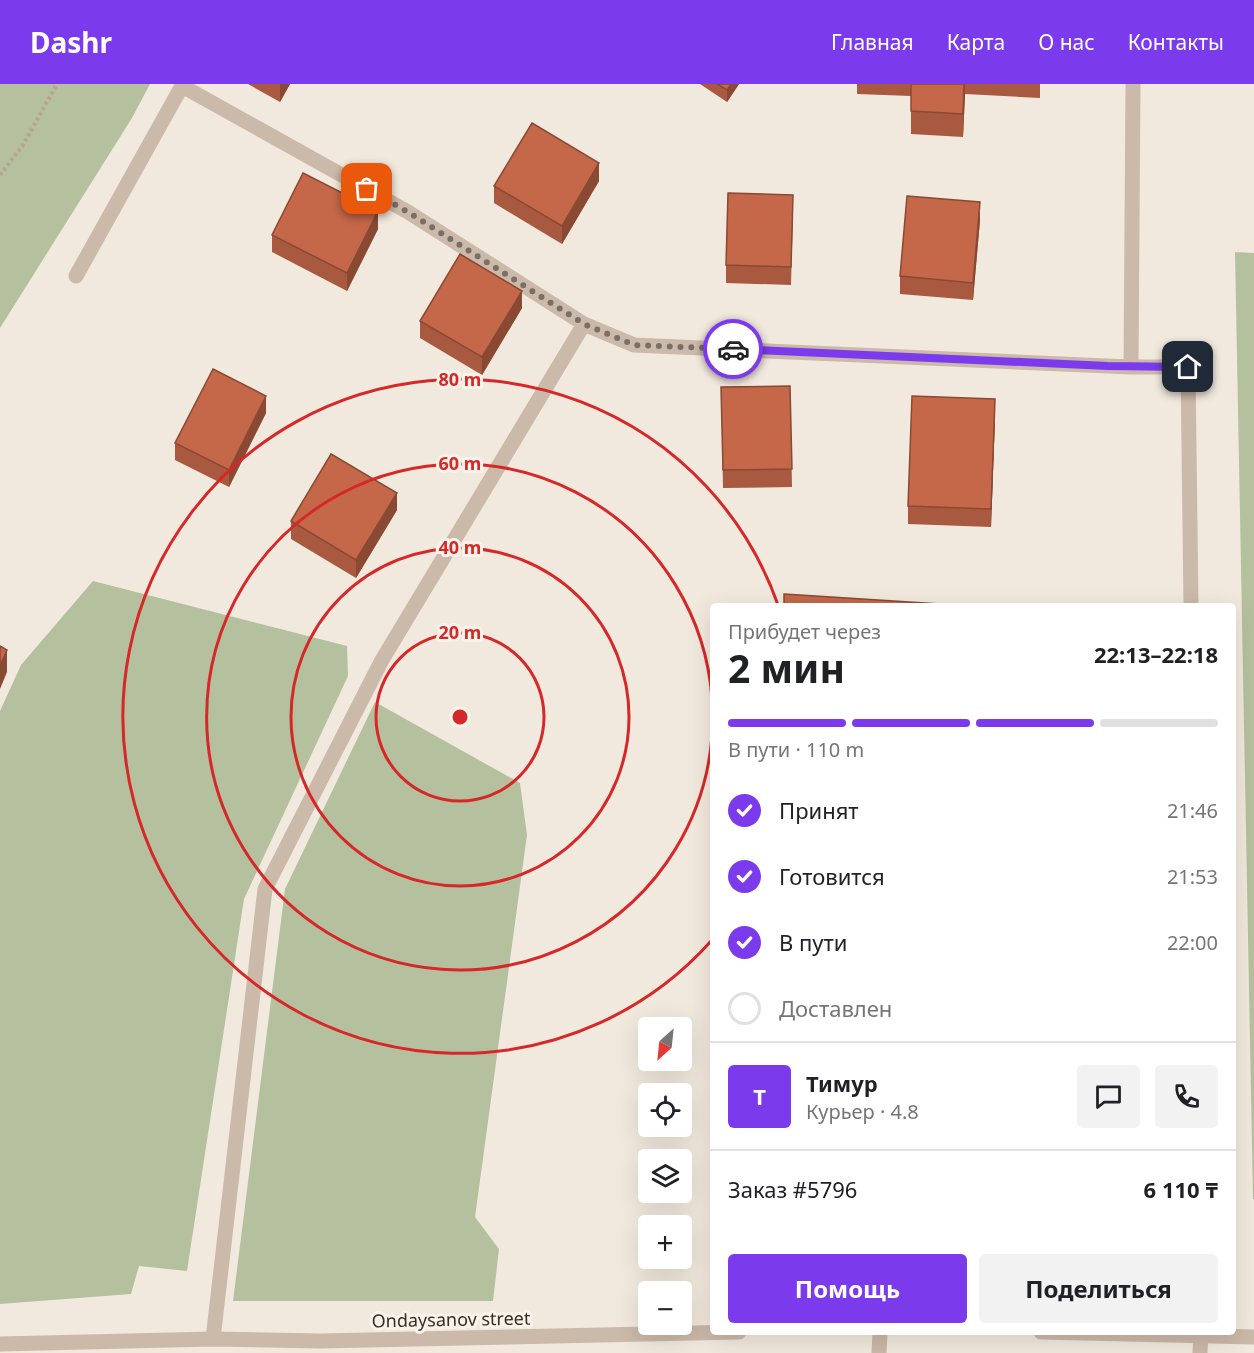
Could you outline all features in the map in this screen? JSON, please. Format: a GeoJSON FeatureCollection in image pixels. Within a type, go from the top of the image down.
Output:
{"type":"FeatureCollection","features":[{"type":"Feature","properties":{"kind":"street"},"geometry":{"type":"LineString","coordinates":[[1131,367],[1133,84]]}},
{"type":"Feature","properties":{"kind":"street"},"geometry":{"type":"LineString","coordinates":[[76,276],[182,85],[408,212],[584,324],[634,345],[1131,367],[1188,367],[1191,603]]}},
{"type":"Feature","properties":{"kind":"street"},"geometry":{"type":"LineString","coordinates":[[213,1338],[265,889],[382,660],[584,324]]}},
{"type":"Feature","properties":{"kind":"street","name":"Ondaysanov street"},"geometry":{"type":"LineString","coordinates":[[0,1344],[164,1346],[213,1338],[320,1341],[710,1333]]}},
{"type":"Feature","properties":{"kind":"street"},"geometry":{"type":"LineString","coordinates":[[879,1353],[880,1335]]}},
{"type":"Feature","properties":{"kind":"street"},"geometry":{"type":"LineString","coordinates":[[1200,1353],[1201,1335]]}},
{"type":"Feature","properties":{"kind":"street"},"geometry":{"type":"LineString","coordinates":[[1219,1335],[1254,1337]]}},
{"type":"Feature","properties":{"kind":"path"},"geometry":{"type":"LineString","coordinates":[[0,175],[23,145],[57,84]]}},
{"type":"Feature","properties":{"kind":"green space"},"geometry":{"type":"Polygon","coordinates":[[[0,84],[150,84],[132,118],[0,328],[0,84]]]}},
{"type":"Feature","properties":{"kind":"green space"},"geometry":{"type":"Polygon","coordinates":[[[1235,252],[1254,253],[1254,1199],[1253,1199],[1235,252]]]}},
{"type":"Feature","properties":{"kind":"green space"},"geometry":{"type":"Polygon","coordinates":[[[93,581],[347,646],[348,676],[244,899],[187,1271],[139,1266],[131,1294],[0,1304],[0,711],[21,665],[93,581]]]}},
{"type":"Feature","properties":{"kind":"green space"},"geometry":{"type":"Polygon","coordinates":[[[375,702],[520,783],[527,835],[475,1217],[499,1249],[493,1301],[233,1301],[285,889],[375,702]]]}},
{"type":"Feature","properties":{"kind":"building"},"geometry":{"type":"Polygon","coordinates":[[[717,84],[731,84],[727,90],[717,84]]]}},
{"type":"Feature","properties":{"kind":"building"},"geometry":{"type":"Polygon","coordinates":[[[911,84],[964,84],[963,114],[911,111],[911,84]]]}},
{"type":"Feature","properties":{"kind":"building"},"geometry":{"type":"Polygon","coordinates":[[[532,123],[599,163],[562,226],[494,186],[532,123]]]}},
{"type":"Feature","properties":{"kind":"building"},"geometry":{"type":"Polygon","coordinates":[[[303,173],[378,211],[347,273],[272,235],[303,173]]]}},
{"type":"Feature","properties":{"kind":"building"},"geometry":{"type":"Polygon","coordinates":[[[728,193],[793,195],[791,267],[726,265],[728,193]]]}},
{"type":"Feature","properties":{"kind":"building"},"geometry":{"type":"Polygon","coordinates":[[[907,196],[980,202],[973,283],[900,276],[907,196]]]}},
{"type":"Feature","properties":{"kind":"building"},"geometry":{"type":"Polygon","coordinates":[[[460,254],[522,291],[482,357],[420,321],[460,254]]]}},
{"type":"Feature","properties":{"kind":"building"},"geometry":{"type":"Polygon","coordinates":[[[213,369],[266,396],[229,470],[175,443],[213,369]]]}},
{"type":"Feature","properties":{"kind":"building"},"geometry":{"type":"Polygon","coordinates":[[[790,386],[792,469],[723,470],[721,387],[790,386]]]}},
{"type":"Feature","properties":{"kind":"building"},"geometry":{"type":"Polygon","coordinates":[[[912,396],[995,399],[991,509],[908,506],[912,396]]]}},
{"type":"Feature","properties":{"kind":"building"},"geometry":{"type":"Polygon","coordinates":[[[331,454],[397,493],[356,560],[291,521],[331,454]]]}},
{"type":"Feature","properties":{"kind":"building"},"geometry":{"type":"Polygon","coordinates":[[[784,594],[924,603],[784,603],[784,594]]]}},
{"type":"Feature","properties":{"kind":"building"},"geometry":{"type":"Polygon","coordinates":[[[0,646],[7,650],[0,666],[0,646]]]}},
{"type":"Feature","properties":{"kind":"way so far"},"geometry":{"type":"LineString","coordinates":[[367,189],[408,212],[584,324],[634,345],[733,349]]}},
{"type":"Feature","properties":{"kind":"route"},"geometry":{"type":"LineString","coordinates":[[733,349],[1131,367],[1188,367]]}}]}
